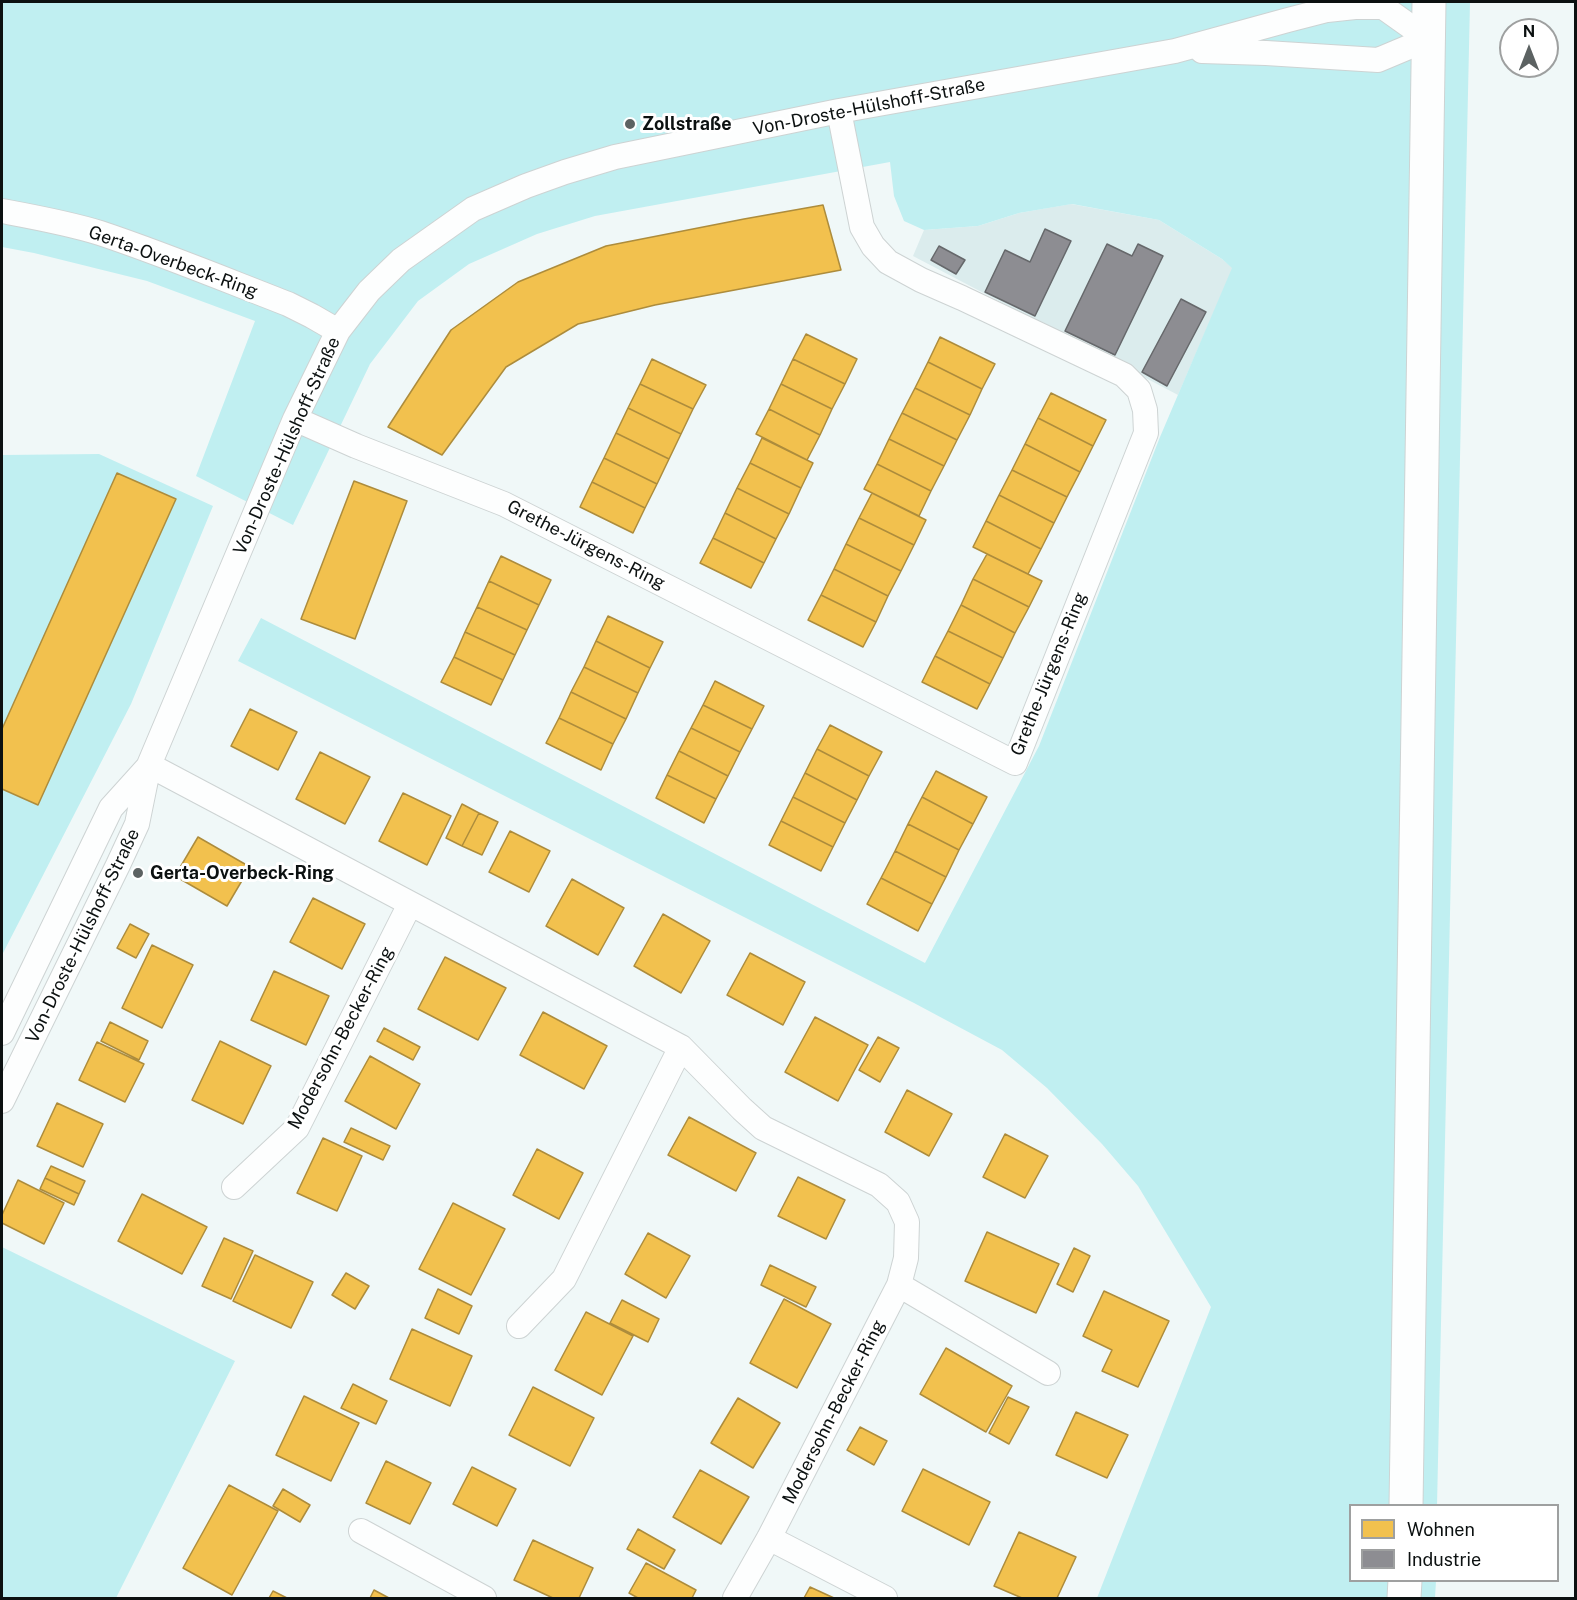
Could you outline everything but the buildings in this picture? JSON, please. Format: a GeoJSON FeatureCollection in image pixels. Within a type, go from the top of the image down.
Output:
{"type":"FeatureCollection","features":[{"type":"Feature","properties":{"kind":"main road"},"geometry":{"type":"LineString","coordinates":[[1406,1504],[1428,2]]}},
{"type":"Feature","properties":{"kind":"main road"},"geometry":{"type":"LineString","coordinates":[[1404,1599],[1405,1582]]}},
{"type":"Feature","properties":{"kind":"street","name":"Von-Droste-Hülshoff-Straße"},"geometry":{"type":"LineString","coordinates":[[2,1101],[137,824],[149,765],[295,419],[338,331],[369,291],[401,260],[473,208],[536,182],[615,157],[839,111],[1175,51],[1333,6],[1383,7],[1428,39]]}},
{"type":"Feature","properties":{"kind":"street","name":"Von-Droste-Hülshoff-Straße"},"geometry":{"type":"LineString","coordinates":[[1175,51],[1266,53],[1378,60],[1428,39]]}},
{"type":"Feature","properties":{"kind":"street","name":"Grethe-Jürgens-Ring"},"geometry":{"type":"LineString","coordinates":[[295,419],[356,446],[504,504],[1015,763],[1146,433],[1145,411],[1139,390],[1124,375],[921,280],[888,262],[873,246],[862,227],[839,111]]}},
{"type":"Feature","properties":{"kind":"street","name":"Gerta-Overbeck-Ring"},"geometry":{"type":"LineString","coordinates":[[2,211],[98,232],[288,304],[338,331]]}},
{"type":"Feature","properties":{"kind":"street","name":"Von-Droste-Hülshoff-Straße"},"geometry":{"type":"LineString","coordinates":[[2,1033],[111,808],[149,765]]}},
{"type":"Feature","properties":{"kind":"street","name":"Modersohn-Becker-Ring"},"geometry":{"type":"LineString","coordinates":[[149,765],[681,1047],[741,1109],[764,1128],[879,1185],[898,1202],[907,1222],[906,1258],[899,1285],[769,1538],[735,1599]]}},
{"type":"Feature","properties":{"kind":"street","name":"Modersohn-Becker-Ring"},"geometry":{"type":"LineString","coordinates":[[234,1187],[297,1128],[410,904]]}},
{"type":"Feature","properties":{"kind":"street"},"geometry":{"type":"LineString","coordinates":[[519,1326],[564,1279],[681,1047]]}},
{"type":"Feature","properties":{"kind":"street"},"geometry":{"type":"LineString","coordinates":[[899,1285],[1048,1373]]}},
{"type":"Feature","properties":{"kind":"street"},"geometry":{"type":"LineString","coordinates":[[361,1531],[484,1599]]}},
{"type":"Feature","properties":{"kind":"street"},"geometry":{"type":"LineString","coordinates":[[769,1538],[885,1599]]}},
{"type":"Feature","properties":{"kind":"shaded area"},"geometry":{"type":"Polygon","coordinates":[[[2,2],[1470,2],[1437,1504],[1349,1504],[1349,1582],[1436,1582],[1435,1598],[1097,1598],[1211,1307],[1138,1186],[1102,1144],[1047,1088],[1002,1050],[914,1003],[238,661],[261,618],[925,963],[1039,746],[1160,437],[1232,268],[1222,259],[1159,220],[1072,204],[1019,213],[978,226],[924,230],[904,221],[894,196],[890,162],[595,216],[537,234],[469,264],[418,301],[370,364],[293,525],[196,476],[255,321],[147,281],[2,247],[2,2]]]}},
{"type":"Feature","properties":{"kind":"shaded area"},"geometry":{"type":"Polygon","coordinates":[[[1071,204],[1159,220],[1233,268],[1178,395],[913,256],[924,230],[978,226],[1019,213],[1071,204]]]}},
{"type":"Feature","properties":{"kind":"shaded area"},"geometry":{"type":"Polygon","coordinates":[[[99,454],[213,506],[131,704],[2,955],[2,455],[99,454]]]}},
{"type":"Feature","properties":{"kind":"shaded area"},"geometry":{"type":"Polygon","coordinates":[[[2,1247],[235,1361],[116,1598],[2,1598],[2,1247]]]}},
{"type":"Feature","properties":{"kind":"place","name":"Zollstraße"},"geometry":{"type":"Point","coordinates":[630,124]}},
{"type":"Feature","properties":{"kind":"place","name":"Gerta-Overbeck-Ring"},"geometry":{"type":"Point","coordinates":[138,873]}}]}
